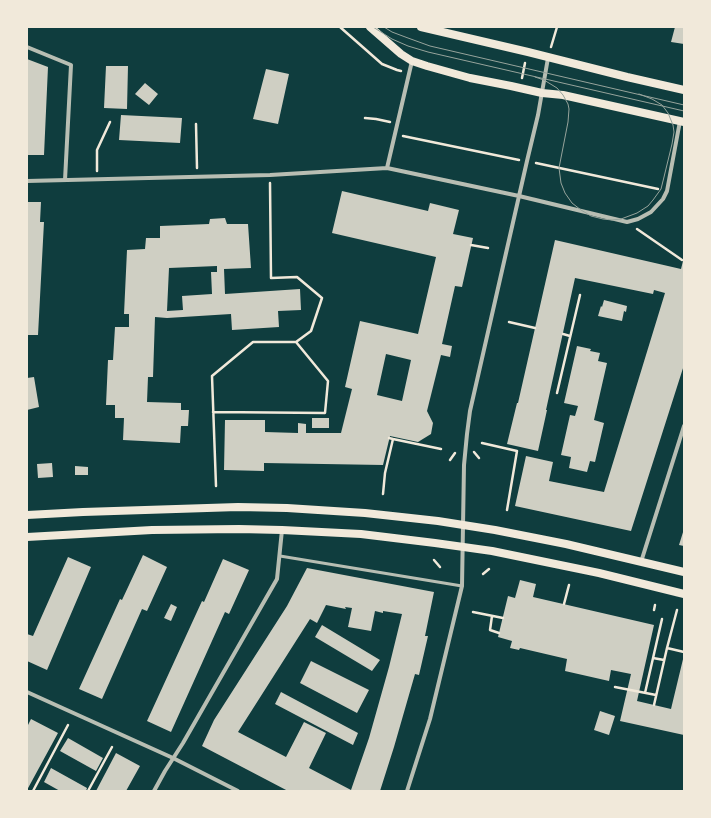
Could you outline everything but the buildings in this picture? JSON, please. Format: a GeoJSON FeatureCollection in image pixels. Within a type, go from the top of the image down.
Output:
{"type":"FeatureCollection","features":[{"type":"Feature","properties":{"kind":"main road"},"geometry":{"type":"LineString","coordinates":[[370,27],[401,54],[412,61],[427,66],[470,78],[542,93],[563,95],[682,122]]}},
{"type":"Feature","properties":{"kind":"main road"},"geometry":{"type":"LineString","coordinates":[[421,27],[684,90]]}},
{"type":"Feature","properties":{"kind":"main road"},"geometry":{"type":"LineString","coordinates":[[27,515],[222,508],[280,508],[365,512],[463,524],[566,544],[684,572]]}},
{"type":"Feature","properties":{"kind":"main road"},"geometry":{"type":"LineString","coordinates":[[27,537],[152,530],[239,529],[361,534],[492,551],[599,573],[684,594]]}},
{"type":"Feature","properties":{"kind":"street"},"geometry":{"type":"LineString","coordinates":[[27,47],[70,65],[65,180]]}},
{"type":"Feature","properties":{"kind":"street"},"geometry":{"type":"LineString","coordinates":[[406,791],[430,719],[462,586],[464,465],[470,412],[538,115],[548,57]]}},
{"type":"Feature","properties":{"kind":"street"},"geometry":{"type":"LineString","coordinates":[[387,168],[412,61]]}},
{"type":"Feature","properties":{"kind":"street"},"geometry":{"type":"LineString","coordinates":[[27,181],[270,175],[387,168],[519,196],[627,222],[638,219],[651,212],[662,199],[667,190],[682,122]]}},
{"type":"Feature","properties":{"kind":"street"},"geometry":{"type":"LineString","coordinates":[[641,562],[684,426]]}},
{"type":"Feature","properties":{"kind":"street"},"geometry":{"type":"LineString","coordinates":[[154,791],[277,579],[282,530]]}},
{"type":"Feature","properties":{"kind":"street"},"geometry":{"type":"LineString","coordinates":[[27,692],[174,758],[238,791]]}},
{"type":"Feature","properties":{"kind":"lane"},"geometry":{"type":"LineString","coordinates":[[280,556],[462,586]]}},
{"type":"Feature","properties":{"kind":"path"},"geometry":{"type":"LineString","coordinates":[[340,27],[382,64]]}},
{"type":"Feature","properties":{"kind":"path"},"geometry":{"type":"LineString","coordinates":[[550,48],[557,27]]}},
{"type":"Feature","properties":{"kind":"path"},"geometry":{"type":"LineString","coordinates":[[520,88],[528,52]]}},
{"type":"Feature","properties":{"kind":"path"},"geometry":{"type":"LineString","coordinates":[[365,118],[397,123]]}},
{"type":"Feature","properties":{"kind":"path"},"geometry":{"type":"LineString","coordinates":[[97,179],[98,150],[110,122]]}},
{"type":"Feature","properties":{"kind":"path"},"geometry":{"type":"LineString","coordinates":[[196,124],[197,177]]}},
{"type":"Feature","properties":{"kind":"path"},"geometry":{"type":"LineString","coordinates":[[216,486],[212,376],[253,342],[296,342],[311,331],[322,298],[297,277],[271,278],[270,175]]}},
{"type":"Feature","properties":{"kind":"path"},"geometry":{"type":"LineString","coordinates":[[627,222],[682,260]]}},
{"type":"Feature","properties":{"kind":"path"},"geometry":{"type":"LineString","coordinates":[[471,246],[488,248]]}},
{"type":"Feature","properties":{"kind":"path"},"geometry":{"type":"LineString","coordinates":[[557,393],[580,295]]}},
{"type":"Feature","properties":{"kind":"path"},"geometry":{"type":"LineString","coordinates":[[509,322],[535,328]]}},
{"type":"Feature","properties":{"kind":"path"},"geometry":{"type":"LineString","coordinates":[[562,334],[570,336]]}},
{"type":"Feature","properties":{"kind":"path"},"geometry":{"type":"LineString","coordinates":[[213,412],[325,413],[328,381],[296,342]]}},
{"type":"Feature","properties":{"kind":"path"},"geometry":{"type":"LineString","coordinates":[[389,438],[441,449]]}},
{"type":"Feature","properties":{"kind":"path"},"geometry":{"type":"LineString","coordinates":[[383,494],[385,473],[394,439]]}},
{"type":"Feature","properties":{"kind":"path"},"geometry":{"type":"LineString","coordinates":[[482,444],[517,451],[507,510]]}},
{"type":"Feature","properties":{"kind":"path"},"geometry":{"type":"LineString","coordinates":[[434,560],[440,567]]}},
{"type":"Feature","properties":{"kind":"path"},"geometry":{"type":"LineString","coordinates":[[483,574],[489,569]]}},
{"type":"Feature","properties":{"kind":"path"},"geometry":{"type":"LineString","coordinates":[[564,604],[569,586]]}},
{"type":"Feature","properties":{"kind":"path"},"geometry":{"type":"LineString","coordinates":[[654,610],[655,605]]}},
{"type":"Feature","properties":{"kind":"path"},"geometry":{"type":"LineString","coordinates":[[654,705],[677,610]]}},
{"type":"Feature","properties":{"kind":"path"},"geometry":{"type":"LineString","coordinates":[[473,612],[502,618]]}},
{"type":"Feature","properties":{"kind":"path"},"geometry":{"type":"LineString","coordinates":[[492,616],[490,630],[499,632]]}},
{"type":"Feature","properties":{"kind":"path"},"geometry":{"type":"LineString","coordinates":[[645,693],[662,619]]}},
{"type":"Feature","properties":{"kind":"path"},"geometry":{"type":"LineString","coordinates":[[667,648],[684,652]]}},
{"type":"Feature","properties":{"kind":"path"},"geometry":{"type":"LineString","coordinates":[[653,658],[664,660]]}},
{"type":"Feature","properties":{"kind":"path"},"geometry":{"type":"LineString","coordinates":[[615,687],[656,695]]}},
{"type":"Feature","properties":{"kind":"path"},"geometry":{"type":"LineString","coordinates":[[33,791],[68,725]]}},
{"type":"Feature","properties":{"kind":"path"},"geometry":{"type":"LineString","coordinates":[[88,791],[112,747]]}},
{"type":"Feature","properties":{"kind":"tram line"},"geometry":{"type":"LineString","coordinates":[[373,27],[392,39],[428,52],[684,111]]}},
{"type":"Feature","properties":{"kind":"tram line"},"geometry":{"type":"LineString","coordinates":[[384,27],[392,32],[430,46],[684,105]]}},
{"type":"Feature","properties":{"kind":"tram line"},"geometry":{"type":"LineString","coordinates":[[535,77],[544,80],[557,88],[568,104],[568,122],[559,168],[561,183],[565,193],[572,203],[581,210],[591,216],[603,219],[621,219],[637,213],[648,206],[661,189],[672,144],[674,132],[673,125],[668,113],[662,105],[639,94]]}}]}
